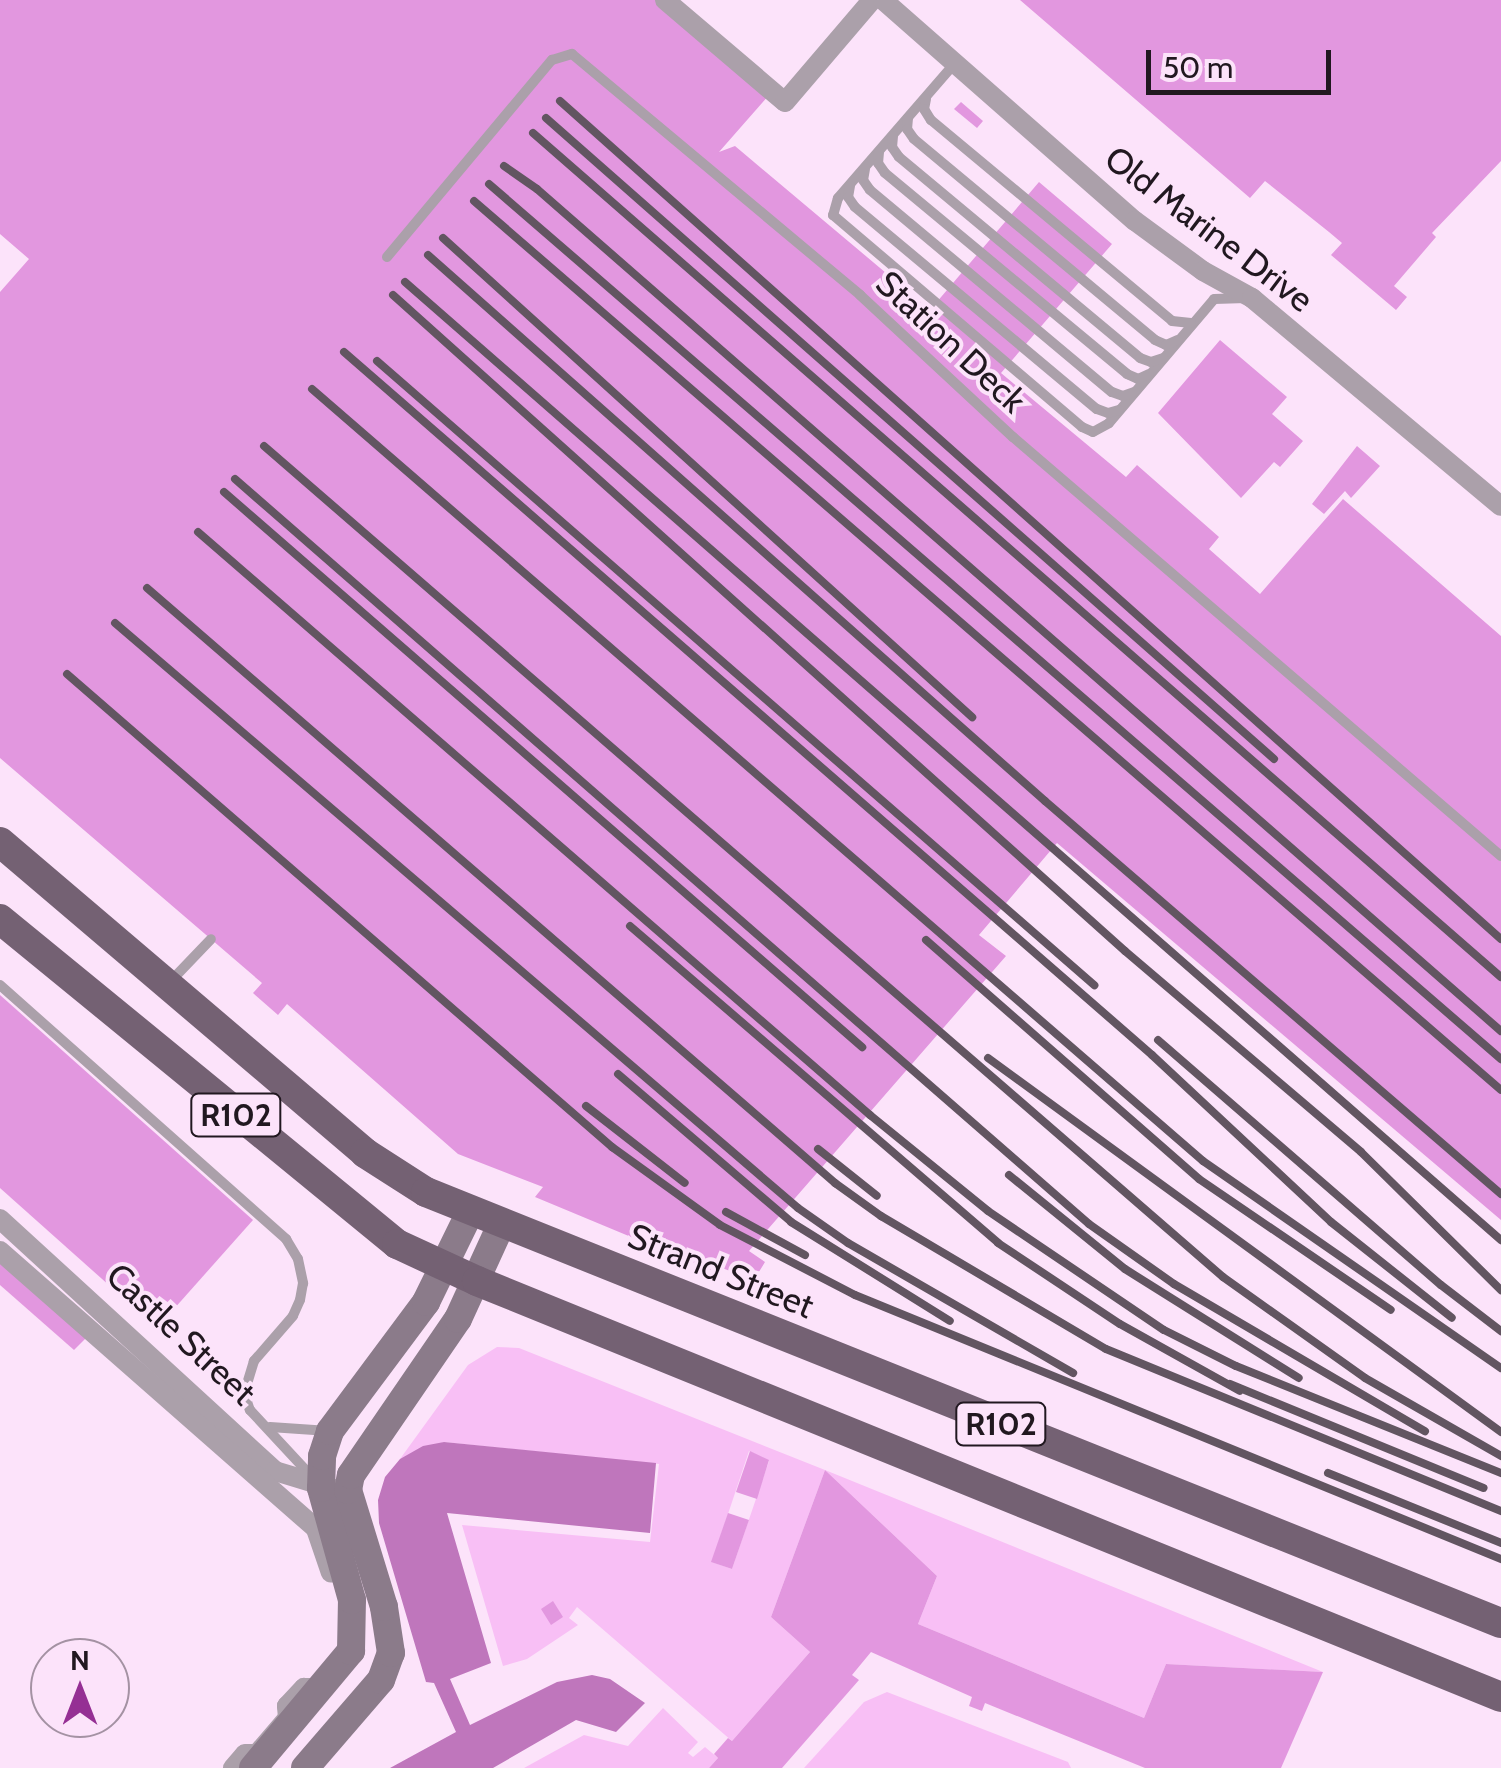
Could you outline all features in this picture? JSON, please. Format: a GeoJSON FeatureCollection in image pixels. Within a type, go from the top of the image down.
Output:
{"type":"FeatureCollection","features":[{"type":"Feature","properties":{"kind":"main road","name":"Strand Street"},"geometry":{"type":"LineString","coordinates":[[0,842],[366,1153],[426,1192],[1501,1623]]}},
{"type":"Feature","properties":{"kind":"main road","name":"R102"},"geometry":{"type":"LineString","coordinates":[[0,919],[331,1194],[397,1244],[444,1268],[1501,1698]]}},
{"type":"Feature","properties":{"kind":"main road"},"geometry":{"type":"LineString","coordinates":[[304,1768],[380,1680],[391,1653],[384,1606],[322,1456],[330,1431],[426,1302],[470,1212]]}},
{"type":"Feature","properties":{"kind":"main road"},"geometry":{"type":"LineString","coordinates":[[253,1768],[351,1651],[352,1600],[334,1489],[458,1320],[501,1225]]}},
{"type":"Feature","properties":{"kind":"street"},"geometry":{"type":"LineString","coordinates":[[665,0],[785,102],[872,0]]}},
{"type":"Feature","properties":{"kind":"street","name":"Old Marine Drive"},"geometry":{"type":"LineString","coordinates":[[882,0],[1135,221],[1203,271],[1252,298],[1501,506]]}},
{"type":"Feature","properties":{"kind":"street","name":"Castle Street"},"geometry":{"type":"LineString","coordinates":[[0,1219],[275,1471],[334,1489]]}},
{"type":"Feature","properties":{"kind":"street"},"geometry":{"type":"LineString","coordinates":[[0,1251],[316,1528],[349,1632],[347,1649],[315,1689],[304,1688],[287,1706],[288,1718],[257,1754],[246,1754],[233,1768]]}},
{"type":"Feature","properties":{"kind":"lane","name":"Station Deck"},"geometry":{"type":"LineString","coordinates":[[387,257],[552,60],[572,54],[860,295],[1057,475],[1501,856]]}},
{"type":"Feature","properties":{"kind":"lane"},"geometry":{"type":"LineString","coordinates":[[954,63],[832,209],[840,225],[1082,427],[1099,431],[1214,299],[1252,298]]}},
{"type":"Feature","properties":{"kind":"lane"},"geometry":{"type":"LineString","coordinates":[[929,93],[924,109],[931,120],[1172,320],[1183,325],[1194,322]]}},
{"type":"Feature","properties":{"kind":"lane"},"geometry":{"type":"LineString","coordinates":[[912,113],[907,129],[914,140],[1155,340],[1172,344],[1181,336]]}},
{"type":"Feature","properties":{"kind":"lane"},"geometry":{"type":"LineString","coordinates":[[896,131],[891,142],[898,157],[1140,358],[1157,362],[1167,354]]}},
{"type":"Feature","properties":{"kind":"lane"},"geometry":{"type":"LineString","coordinates":[[883,146],[878,157],[885,173],[1126,374],[1143,378],[1153,370]]}},
{"type":"Feature","properties":{"kind":"lane"},"geometry":{"type":"LineString","coordinates":[[868,164],[863,180],[870,190],[1082,366],[1119,394],[1129,395],[1138,388]]}},
{"type":"Feature","properties":{"kind":"lane"},"geometry":{"type":"LineString","coordinates":[[853,180],[848,197],[855,207],[1097,409],[1114,412],[1124,405]]}},
{"type":"Feature","properties":{"kind":"lane"},"geometry":{"type":"LineString","coordinates":[[167,984],[212,938]]}},
{"type":"Feature","properties":{"kind":"lane"},"geometry":{"type":"LineString","coordinates":[[0,986],[262,1216],[292,1249],[303,1283],[300,1300],[293,1316],[247,1374],[244,1393],[250,1410],[334,1489]]}},
{"type":"Feature","properties":{"kind":"lane"},"geometry":{"type":"LineString","coordinates":[[270,1428],[330,1431]]}},
{"type":"Feature","properties":{"kind":"shaded area"},"geometry":{"type":"Polygon","coordinates":[[[497,1347],[519,1348],[825,1470],[771,1617],[810,1652],[732,1741],[577,1607],[569,1618],[578,1625],[527,1659],[503,1666],[462,1525],[650,1542],[659,1464],[444,1442],[400,1459],[468,1365],[497,1347]],[[749,1451],[712,1562],[732,1569],[769,1461],[749,1451]]]}},
{"type":"Feature","properties":{"kind":"shaded area"},"geometry":{"type":"Polygon","coordinates":[[[444,1442],[656,1463],[650,1533],[447,1513],[491,1663],[450,1679],[470,1725],[557,1682],[592,1675],[610,1679],[645,1703],[616,1732],[576,1720],[493,1768],[390,1768],[456,1732],[434,1683],[426,1682],[379,1523],[378,1500],[385,1477],[400,1459],[423,1446],[444,1442]]]}},
{"type":"Feature","properties":{"kind":"shaded area"},"geometry":{"type":"Polygon","coordinates":[[[825,1470],[1323,1672],[1166,1664],[1144,1718],[918,1624],[937,1576],[825,1470]]]}},
{"type":"Feature","properties":{"kind":"shaded area"},"geometry":{"type":"Polygon","coordinates":[[[887,1692],[1068,1762],[1071,1768],[804,1768],[864,1702],[887,1692]]]}},
{"type":"Feature","properties":{"kind":"shaded area"},"geometry":{"type":"Polygon","coordinates":[[[663,1708],[698,1742],[688,1753],[693,1757],[705,1747],[718,1758],[709,1768],[524,1768],[584,1735],[628,1746],[663,1708]]]}},
{"type":"Feature","properties":{"kind":"building"},"geometry":{"type":"Polygon","coordinates":[[[0,0],[660,0],[770,94],[719,152],[735,146],[930,310],[1039,182],[1112,244],[1001,373],[1126,477],[1137,465],[1219,537],[1209,549],[1260,594],[1343,499],[1501,636],[1501,1220],[1057,843],[979,935],[1006,956],[749,1251],[765,1262],[754,1280],[722,1268],[720,1274],[535,1197],[543,1187],[458,1154],[287,1004],[278,1015],[253,993],[262,983],[0,758],[0,292],[29,259],[0,234],[0,0]]]}},
{"type":"Feature","properties":{"kind":"building"},"geometry":{"type":"Polygon","coordinates":[[[1020,0],[1501,0],[1501,161],[1432,233],[1436,237],[1394,286],[1407,297],[1396,310],[1331,255],[1342,243],[1329,232],[1265,181],[1250,198],[1020,0]]]}},
{"type":"Feature","properties":{"kind":"building"},"geometry":{"type":"Polygon","coordinates":[[[961,102],[983,121],[977,128],[954,109],[961,102]]]}},
{"type":"Feature","properties":{"kind":"building"},"geometry":{"type":"Polygon","coordinates":[[[1220,340],[1287,397],[1272,414],[1303,441],[1280,467],[1274,462],[1241,498],[1158,413],[1220,340]]]}},
{"type":"Feature","properties":{"kind":"building"},"geometry":{"type":"Polygon","coordinates":[[[1357,446],[1380,466],[1351,498],[1345,491],[1324,514],[1312,504],[1357,446]]]}},
{"type":"Feature","properties":{"kind":"building"},"geometry":{"type":"Polygon","coordinates":[[[0,995],[253,1220],[157,1328],[0,1188],[0,995]]]}},
{"type":"Feature","properties":{"kind":"building"},"geometry":{"type":"Polygon","coordinates":[[[0,1262],[86,1338],[74,1350],[0,1285],[0,1262]]]}},
{"type":"Feature","properties":{"kind":"building"},"geometry":{"type":"Polygon","coordinates":[[[750,1451],[769,1460],[757,1499],[736,1492],[750,1451]]]}},
{"type":"Feature","properties":{"kind":"building"},"geometry":{"type":"Polygon","coordinates":[[[825,1470],[937,1576],[918,1624],[1144,1718],[1166,1664],[1323,1672],[1281,1768],[1145,1768],[985,1703],[982,1711],[969,1706],[972,1697],[871,1652],[852,1675],[859,1680],[782,1768],[709,1768],[718,1758],[714,1754],[728,1738],[732,1741],[810,1652],[771,1617],[825,1470]]]}},
{"type":"Feature","properties":{"kind":"building"},"geometry":{"type":"Polygon","coordinates":[[[728,1513],[749,1520],[732,1569],[711,1562],[728,1513]]]}},
{"type":"Feature","properties":{"kind":"building"},"geometry":{"type":"Polygon","coordinates":[[[553,1601],[563,1617],[551,1625],[541,1609],[553,1601]]]}},
{"type":"Feature","properties":{"kind":"railway"},"geometry":{"type":"LineString","coordinates":[[560,101],[1501,939]]}},
{"type":"Feature","properties":{"kind":"railway"},"geometry":{"type":"LineString","coordinates":[[546,118],[1274,759]]}},
{"type":"Feature","properties":{"kind":"railway"},"geometry":{"type":"LineString","coordinates":[[533,133],[1501,977]]}},
{"type":"Feature","properties":{"kind":"railway"},"geometry":{"type":"LineString","coordinates":[[504,166],[537,189],[1501,1031]]}},
{"type":"Feature","properties":{"kind":"railway"},"geometry":{"type":"LineString","coordinates":[[489,184],[1501,1059]]}},
{"type":"Feature","properties":{"kind":"railway"},"geometry":{"type":"LineString","coordinates":[[474,201],[1501,1090]]}},
{"type":"Feature","properties":{"kind":"railway"},"geometry":{"type":"LineString","coordinates":[[443,238],[972,717]]}},
{"type":"Feature","properties":{"kind":"railway"},"geometry":{"type":"LineString","coordinates":[[428,255],[1045,801],[1501,1194]]}},
{"type":"Feature","properties":{"kind":"railway"},"geometry":{"type":"LineString","coordinates":[[405,282],[1501,1240]]}},
{"type":"Feature","properties":{"kind":"railway"},"geometry":{"type":"LineString","coordinates":[[393,295],[1125,951],[1361,1152],[1501,1290]]}},
{"type":"Feature","properties":{"kind":"railway"},"geometry":{"type":"LineString","coordinates":[[344,352],[1152,1055],[1331,1222],[1452,1318]]}},
{"type":"Feature","properties":{"kind":"railway"},"geometry":{"type":"LineString","coordinates":[[377,361],[1094,985]]}},
{"type":"Feature","properties":{"kind":"railway"},"geometry":{"type":"LineString","coordinates":[[312,389],[1203,1161],[1501,1368]]}},
{"type":"Feature","properties":{"kind":"railway"},"geometry":{"type":"LineString","coordinates":[[264,446],[1223,1277],[1365,1378],[1501,1456]]}},
{"type":"Feature","properties":{"kind":"railway"},"geometry":{"type":"LineString","coordinates":[[235,479],[1089,1224],[1174,1284],[1425,1431]]}},
{"type":"Feature","properties":{"kind":"railway"},"geometry":{"type":"LineString","coordinates":[[224,492],[862,1047]]}},
{"type":"Feature","properties":{"kind":"railway"},"geometry":{"type":"LineString","coordinates":[[198,532],[870,1115],[988,1211],[1164,1330],[1236,1366],[1501,1473]]}},
{"type":"Feature","properties":{"kind":"railway"},"geometry":{"type":"LineString","coordinates":[[147,588],[835,1183],[881,1216],[1106,1349],[1501,1511]]}},
{"type":"Feature","properties":{"kind":"railway"},"geometry":{"type":"LineString","coordinates":[[115,623],[798,1208],[848,1243],[1073,1373]]}},
{"type":"Feature","properties":{"kind":"railway"},"geometry":{"type":"LineString","coordinates":[[67,674],[612,1147],[720,1225],[855,1295],[1501,1559]]}},
{"type":"Feature","properties":{"kind":"railway"},"geometry":{"type":"LineString","coordinates":[[630,926],[998,1243],[1120,1324],[1240,1391]]}},
{"type":"Feature","properties":{"kind":"railway"},"geometry":{"type":"LineString","coordinates":[[926,940],[1199,1179],[1391,1310]]}},
{"type":"Feature","properties":{"kind":"railway"},"geometry":{"type":"LineString","coordinates":[[1158,1040],[1441,1285],[1501,1331]]}},
{"type":"Feature","properties":{"kind":"railway"},"geometry":{"type":"LineString","coordinates":[[988,1058],[1501,1432]]}},
{"type":"Feature","properties":{"kind":"railway"},"geometry":{"type":"LineString","coordinates":[[618,1074],[791,1222],[950,1321]]}},
{"type":"Feature","properties":{"kind":"railway"},"geometry":{"type":"LineString","coordinates":[[586,1106],[685,1183]]}},
{"type":"Feature","properties":{"kind":"railway"},"geometry":{"type":"LineString","coordinates":[[818,1149],[877,1196]]}},
{"type":"Feature","properties":{"kind":"railway"},"geometry":{"type":"LineString","coordinates":[[1009,1175],[1125,1269],[1299,1378]]}},
{"type":"Feature","properties":{"kind":"railway"},"geometry":{"type":"LineString","coordinates":[[726,1212],[805,1255]]}},
{"type":"Feature","properties":{"kind":"railway"},"geometry":{"type":"LineString","coordinates":[[1230,1384],[1484,1488]]}},
{"type":"Feature","properties":{"kind":"railway"},"geometry":{"type":"LineString","coordinates":[[1328,1473],[1501,1543]]}}]}
